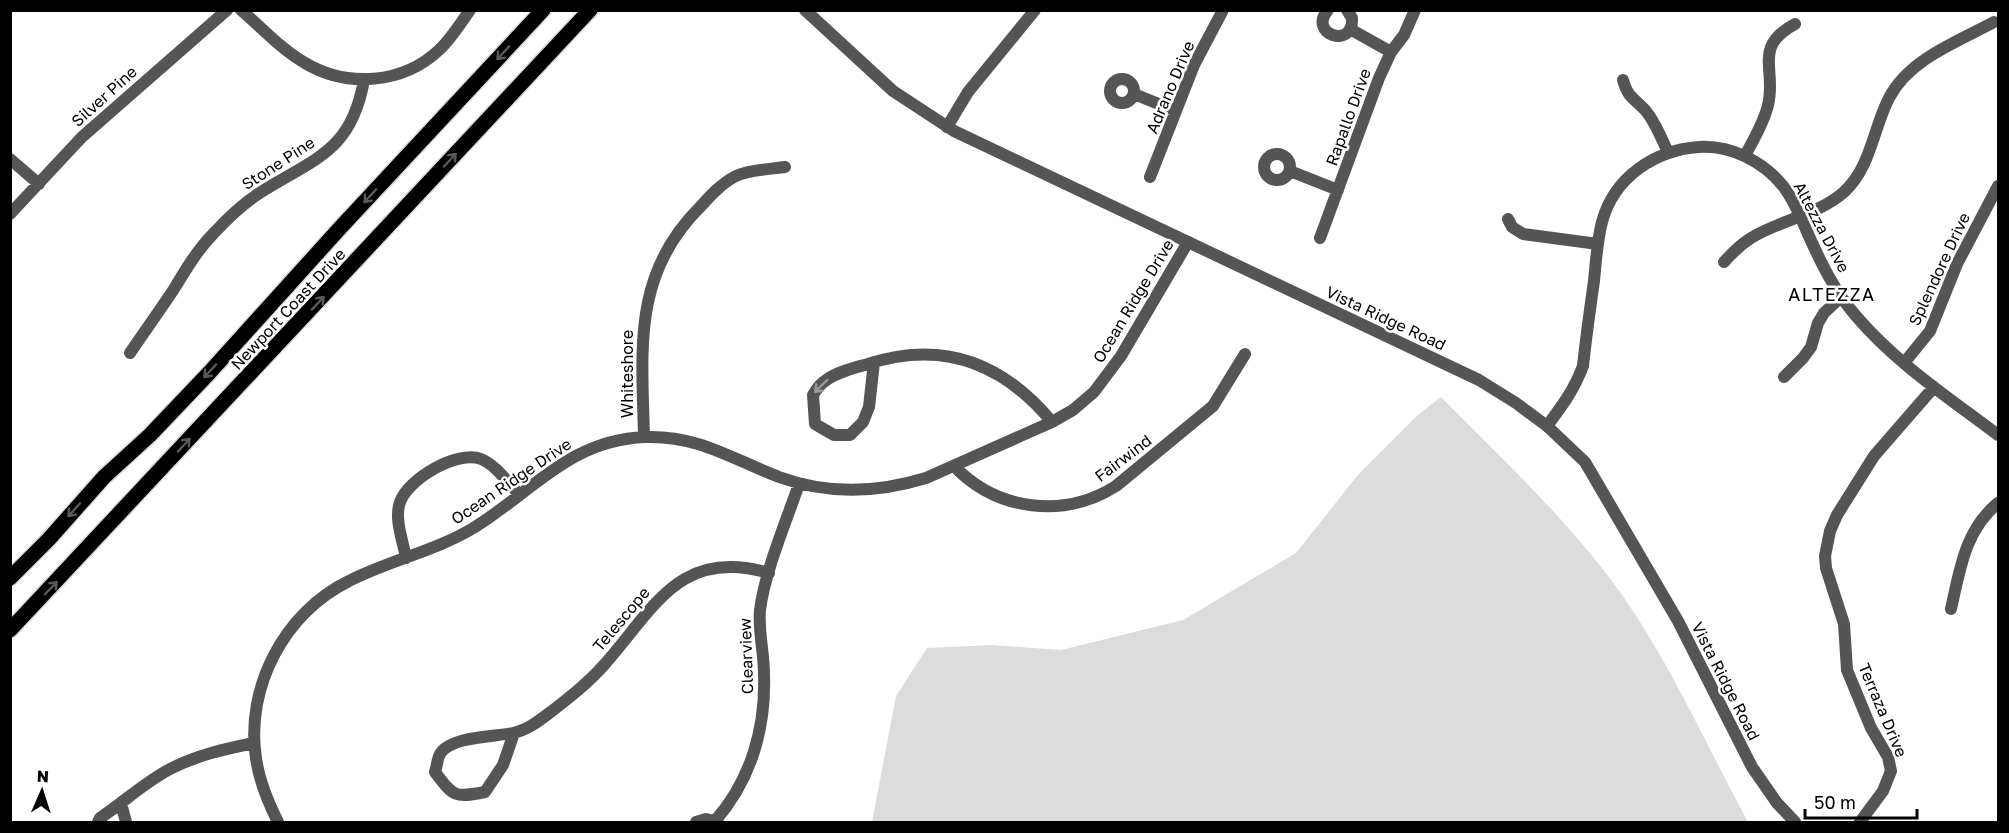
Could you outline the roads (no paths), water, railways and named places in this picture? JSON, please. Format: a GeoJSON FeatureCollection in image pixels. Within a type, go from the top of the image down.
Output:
{"type":"FeatureCollection","features":[{"type":"Feature","properties":{"kind":"main road","name":"Newport Coast Drive"},"geometry":{"type":"LineString","coordinates":[[10,578],[49,539],[104,477],[150,435],[209,373],[543,10]]}},
{"type":"Feature","properties":{"kind":"main road","name":"Newport Coast Drive"},"geometry":{"type":"LineString","coordinates":[[10,630],[590,10]]}},
{"type":"Feature","properties":{"kind":"street","name":"Silver Pine"},"geometry":{"type":"LineString","coordinates":[[10,214],[82,137],[227,10]]}},
{"type":"Feature","properties":{"kind":"street"},"geometry":{"type":"LineString","coordinates":[[241,10],[306,64],[328,74],[364,80],[392,76],[424,62],[450,39],[470,10]]}},
{"type":"Feature","properties":{"kind":"street","name":"Vista Ridge Road"},"geometry":{"type":"LineString","coordinates":[[805,10],[893,91],[947,127],[1479,380],[1547,426],[1585,462],[1678,621],[1752,767],[1777,803],[1795,822]]}},
{"type":"Feature","properties":{"kind":"street"},"geometry":{"type":"LineString","coordinates":[[947,127],[968,92],[1035,10]]}},
{"type":"Feature","properties":{"kind":"street","name":"Adrano Drive"},"geometry":{"type":"LineString","coordinates":[[1150,177],[1194,65],[1224,10]]}},
{"type":"Feature","properties":{"kind":"street"},"geometry":{"type":"LineString","coordinates":[[1328,10],[1322,20],[1323,26],[1330,35],[1341,36],[1350,29],[1352,18],[1347,10]]}},
{"type":"Feature","properties":{"kind":"street","name":"Rapallo Drive"},"geometry":{"type":"LineString","coordinates":[[1320,238],[1379,78],[1391,51],[1404,34],[1415,10]]}},
{"type":"Feature","properties":{"kind":"street"},"geometry":{"type":"LineString","coordinates":[[1724,262],[1751,237],[1829,203],[1845,191],[1867,159],[1889,97],[1912,69],[1926,58],[1994,22]]}},
{"type":"Feature","properties":{"kind":"street"},"geometry":{"type":"LineString","coordinates":[[1745,156],[1769,104],[1770,50],[1776,38],[1784,30],[1796,24]]}},
{"type":"Feature","properties":{"kind":"street"},"geometry":{"type":"LineString","coordinates":[[1350,29],[1391,51]]}},
{"type":"Feature","properties":{"kind":"street","name":"Stone Pine"},"geometry":{"type":"LineString","coordinates":[[130,353],[195,255],[214,233],[255,196],[317,159],[336,144],[355,115],[361,99],[364,80]]}},
{"type":"Feature","properties":{"kind":"street"},"geometry":{"type":"LineString","coordinates":[[1623,80],[1626,91],[1645,110],[1668,152]]}},
{"type":"Feature","properties":{"kind":"street"},"geometry":{"type":"LineString","coordinates":[[1134,94],[1176,111]]}},
{"type":"Feature","properties":{"kind":"street","name":"Altezza Drive"},"geometry":{"type":"LineString","coordinates":[[1547,426],[1569,397],[1583,366],[1598,244],[1602,221],[1608,206],[1619,187],[1634,171],[1652,159],[1682,148],[1704,147],[1725,148],[1745,156],[1767,170],[1783,186],[1841,297],[1873,336],[1934,387],[1998,435]]}},
{"type":"Feature","properties":{"kind":"street"},"geometry":{"type":"LineString","coordinates":[[10,159],[39,184]]}},
{"type":"Feature","properties":{"kind":"street","name":"Whiteshore"},"geometry":{"type":"LineString","coordinates":[[644,437],[642,343],[644,322],[648,300],[667,250],[692,214],[715,191],[737,176],[785,167]]}},
{"type":"Feature","properties":{"kind":"street"},"geometry":{"type":"LineString","coordinates":[[1290,171],[1338,190]]}},
{"type":"Feature","properties":{"kind":"street","name":"Splendore Drive"},"geometry":{"type":"LineString","coordinates":[[1904,363],[1930,331],[1957,264],[1998,186]]}},
{"type":"Feature","properties":{"kind":"street"},"geometry":{"type":"LineString","coordinates":[[1508,219],[1512,227],[1522,234],[1598,244]]}},
{"type":"Feature","properties":{"kind":"street","name":"Ocean Ridge Drive"},"geometry":{"type":"LineString","coordinates":[[278,822],[261,784],[254,744],[258,698],[277,648],[305,612],[333,590],[364,574],[460,535],[476,526],[564,462],[605,444],[644,437],[689,441],[715,449],[799,484],[841,491],[873,490],[905,484],[954,466],[1053,422],[1073,410],[1088,397],[1111,371],[1188,242]]}},
{"type":"Feature","properties":{"kind":"street"},"geometry":{"type":"LineString","coordinates":[[1785,377],[1811,347],[1818,323],[1824,313],[1841,297]]}},
{"type":"Feature","properties":{"kind":"street"},"geometry":{"type":"LineString","coordinates":[[874,362],[869,407],[863,422],[850,435],[834,435],[815,424],[813,395],[824,381],[874,362],[904,355],[931,354],[956,358],[981,366],[1019,387],[1053,422]]}},
{"type":"Feature","properties":{"kind":"street","name":"Fairwind"},"geometry":{"type":"LineString","coordinates":[[954,466],[976,486],[995,497],[1016,503],[1061,506],[1103,495],[1214,406],[1245,354]]}},
{"type":"Feature","properties":{"kind":"street","name":"Terraza Drive"},"geometry":{"type":"LineString","coordinates":[[1860,822],[1883,791],[1891,771],[1888,757],[1871,729],[1847,670],[1844,624],[1826,568],[1825,556],[1833,523],[1874,456],[1934,387]]}},
{"type":"Feature","properties":{"kind":"street"},"geometry":{"type":"LineString","coordinates":[[406,558],[398,514],[400,502],[406,492],[421,477],[439,466],[460,458],[481,459],[491,465],[519,494]]}},
{"type":"Feature","properties":{"kind":"street","name":"Clearview"},"geometry":{"type":"LineString","coordinates":[[696,822],[706,819],[716,822],[745,777],[756,747],[762,726],[764,705],[760,612],[769,573],[799,484]]}},
{"type":"Feature","properties":{"kind":"street"},"geometry":{"type":"LineString","coordinates":[[1952,609],[1969,540],[1977,525],[1998,503]]}},
{"type":"Feature","properties":{"kind":"street","name":"Telescope"},"geometry":{"type":"LineString","coordinates":[[514,733],[503,765],[485,792],[461,796],[449,791],[435,772],[440,754],[454,743],[482,736],[514,733],[532,726],[586,684],[656,601],[672,587],[690,576],[711,569],[732,567],[769,573]]}},
{"type":"Feature","properties":{"kind":"street"},"geometry":{"type":"LineString","coordinates":[[98,822],[100,818],[150,781],[170,769],[201,755],[254,744]]}},
{"type":"Feature","properties":{"kind":"street"},"geometry":{"type":"LineString","coordinates":[[122,803],[126,822]]}},
{"type":"Feature","properties":{"kind":"district","name":"ALTEZZA"},"geometry":{"type":"Point","coordinates":[1832,295]}}]}
